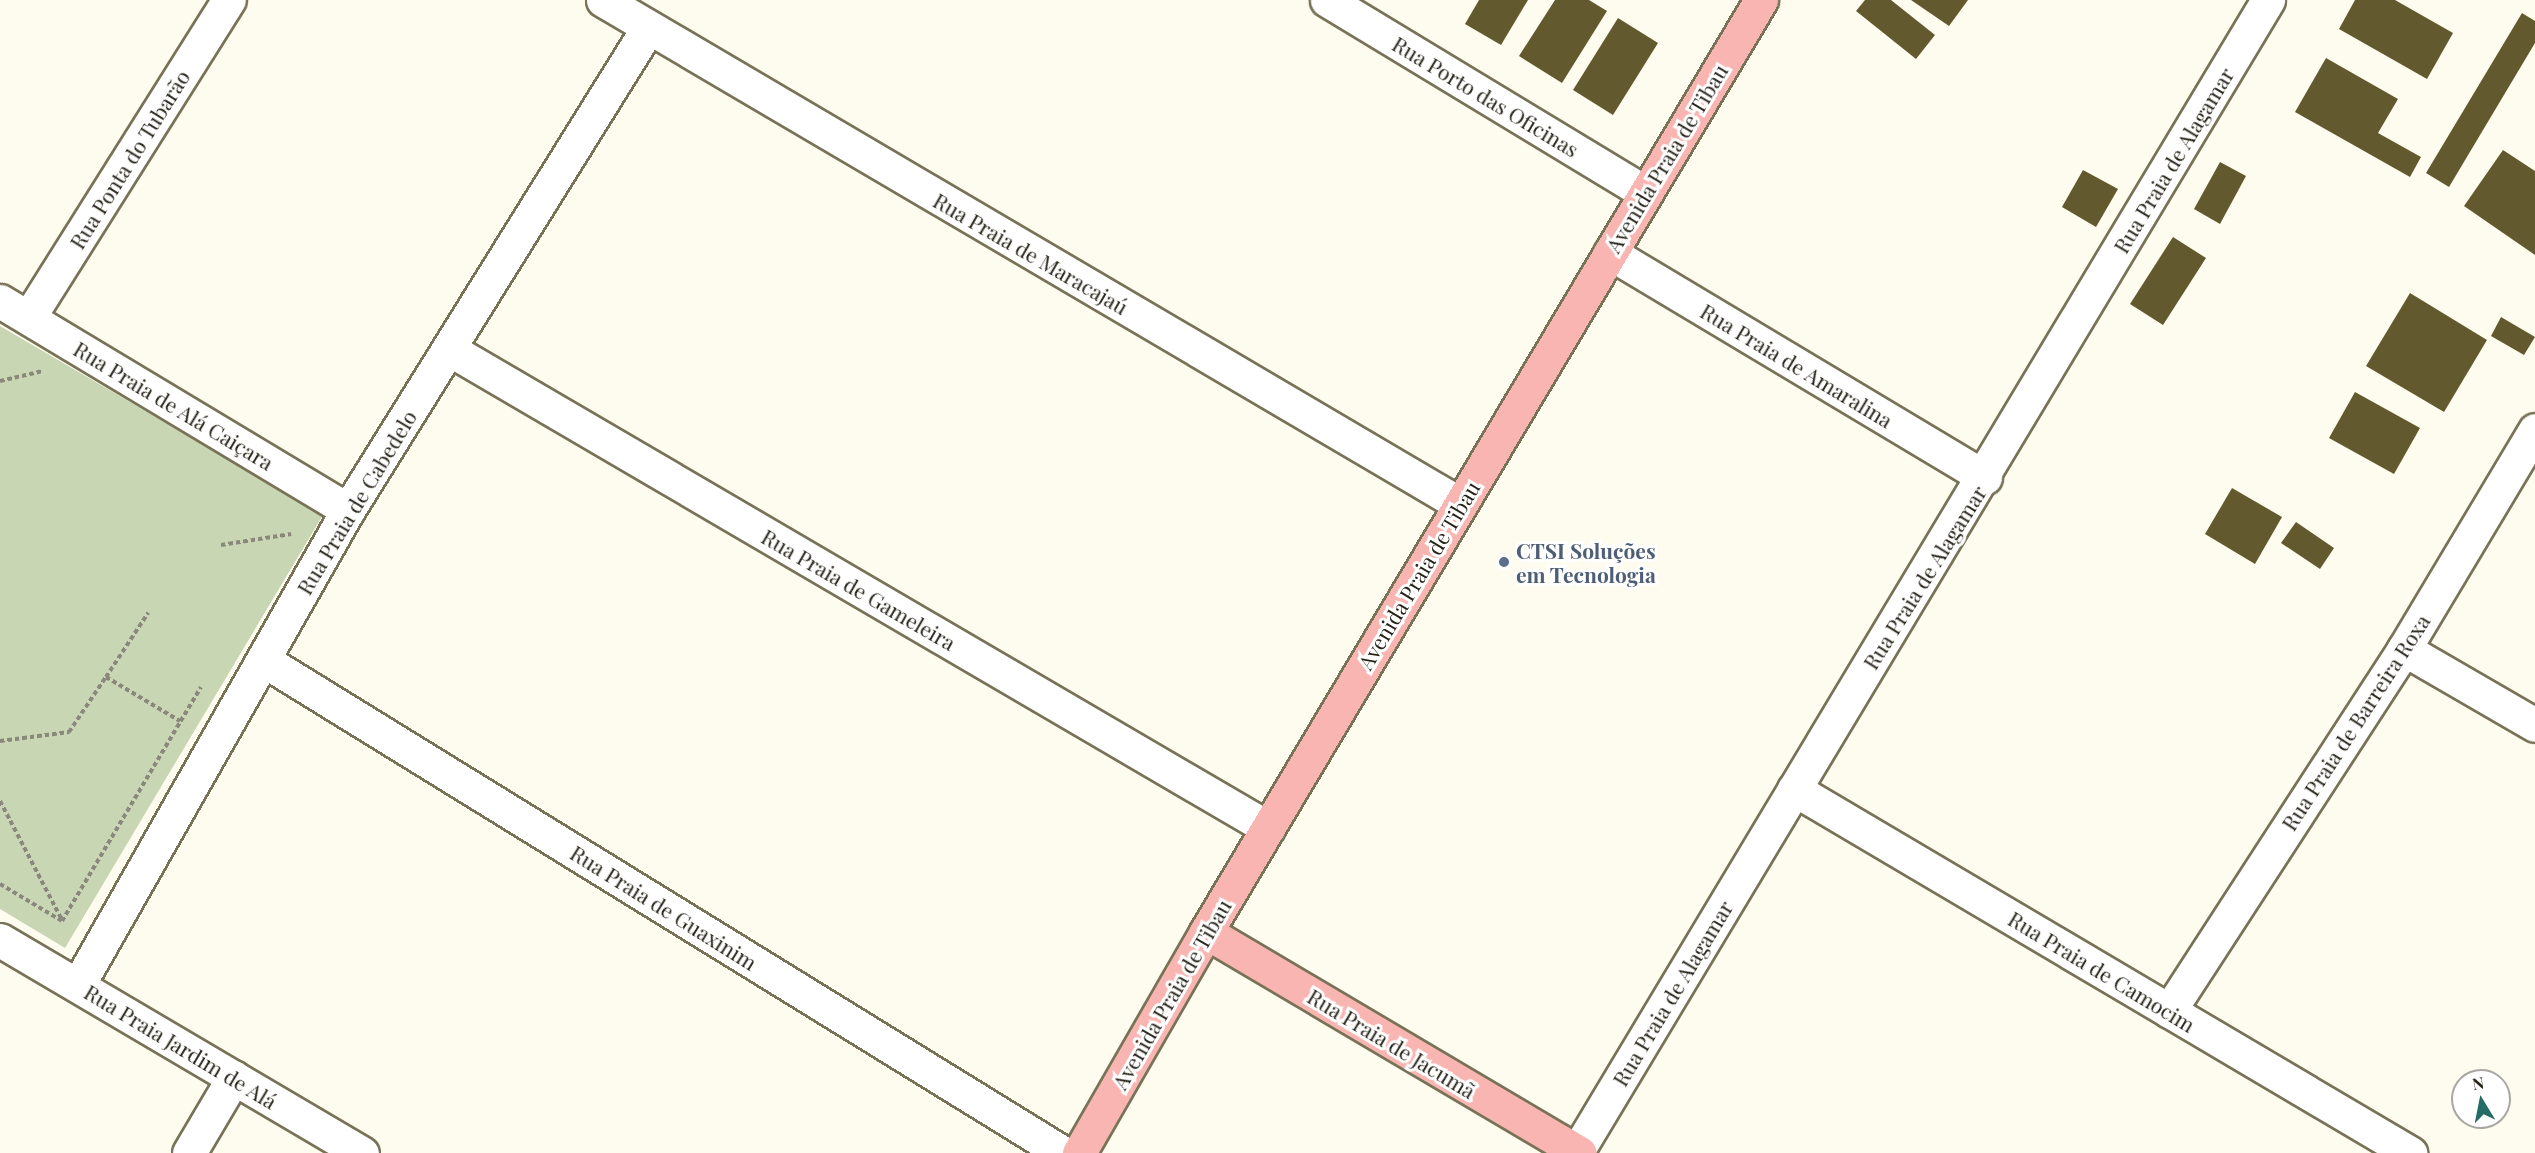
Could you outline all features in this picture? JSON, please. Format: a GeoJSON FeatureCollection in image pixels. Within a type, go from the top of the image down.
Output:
{"type":"FeatureCollection","features":[{"type":"Feature","properties":{"kind":"main road","name":"Avenida Praia de Tibau"},"geometry":{"type":"LineString","coordinates":[[1079,1153],[1206,932],[1610,253],[1644,192],[1761,0]]}},
{"type":"Feature","properties":{"kind":"main road","name":"Rua Praia de Jacumã"},"geometry":{"type":"LineString","coordinates":[[1206,932],[1577,1153]]}},
{"type":"Feature","properties":{"kind":"street","name":"Rua Ponta do Tubarão"},"geometry":{"type":"LineString","coordinates":[[28,317],[229,0]]}},
{"type":"Feature","properties":{"kind":"street","name":"Rua Praia de Maracajaú"},"geometry":{"type":"LineString","coordinates":[[603,0],[1460,504]]}},
{"type":"Feature","properties":{"kind":"street","name":"Rua Porto das Oficinas"},"geometry":{"type":"LineString","coordinates":[[1327,0],[1644,192]]}},
{"type":"Feature","properties":{"kind":"street","name":"Rua Praia de Alagamar"},"geometry":{"type":"LineString","coordinates":[[1577,1153],[1794,789],[1985,477],[2268,0]]}},
{"type":"Feature","properties":{"kind":"street","name":"Rua Praia de Cabedelo"},"geometry":{"type":"LineString","coordinates":[[78,985],[265,661],[348,510],[648,28]]}},
{"type":"Feature","properties":{"kind":"street","name":"Rua Praia de Amaralina"},"geometry":{"type":"LineString","coordinates":[[1610,253],[1985,477]]}},
{"type":"Feature","properties":{"kind":"street","name":"Rua Praia de Alá Caiçara"},"geometry":{"type":"LineString","coordinates":[[0,301],[348,510]]}},
{"type":"Feature","properties":{"kind":"street","name":"Rua Praia de Gameleira"},"geometry":{"type":"LineString","coordinates":[[449,349],[1268,828]]}},
{"type":"Feature","properties":{"kind":"street","name":"Rua Praia de Barreira Roxa"},"geometry":{"type":"LineString","coordinates":[[2169,1011],[2404,649],[2535,430]]}},
{"type":"Feature","properties":{"kind":"street"},"geometry":{"type":"LineString","coordinates":[[2404,649],[2535,725]]}},
{"type":"Feature","properties":{"kind":"street","name":"Rua Praia de Guaxinim"},"geometry":{"type":"LineString","coordinates":[[265,661],[1063,1153]]}},
{"type":"Feature","properties":{"kind":"street","name":"Rua Praia de Camocim"},"geometry":{"type":"LineString","coordinates":[[1794,789],[2410,1153]]}},
{"type":"Feature","properties":{"kind":"street","name":"Rua Praia Jardim de Alá"},"geometry":{"type":"LineString","coordinates":[[0,940],[362,1153]]}},
{"type":"Feature","properties":{"kind":"street"},"geometry":{"type":"LineString","coordinates":[[189,1153],[234,1077]]}},
{"type":"Feature","properties":{"kind":"path"},"geometry":{"type":"LineString","coordinates":[[0,381],[50,369]]}},
{"type":"Feature","properties":{"kind":"path"},"geometry":{"type":"LineString","coordinates":[[286,544],[297,525]]}},
{"type":"Feature","properties":{"kind":"path"},"geometry":{"type":"LineString","coordinates":[[220,545],[292,534],[326,550]]}},
{"type":"Feature","properties":{"kind":"path"},"geometry":{"type":"LineString","coordinates":[[0,741],[69,732],[148,613]]}},
{"type":"Feature","properties":{"kind":"path"},"geometry":{"type":"LineString","coordinates":[[106,677],[180,722]]}},
{"type":"Feature","properties":{"kind":"path"},"geometry":{"type":"LineString","coordinates":[[62,921],[204,682]]}},
{"type":"Feature","properties":{"kind":"path"},"geometry":{"type":"LineString","coordinates":[[0,801],[62,921]]}},
{"type":"Feature","properties":{"kind":"path"},"geometry":{"type":"LineString","coordinates":[[0,884],[62,921]]}},
{"type":"Feature","properties":{"kind":"green space"},"geometry":{"type":"Polygon","coordinates":[[[0,326],[323,515],[65,948],[0,909],[0,326]]]}},
{"type":"Feature","properties":{"kind":"building"},"geometry":{"type":"Polygon","coordinates":[[[1479,0],[1528,0],[1501,45],[1465,24],[1479,0]]]}},
{"type":"Feature","properties":{"kind":"building"},"geometry":{"type":"Polygon","coordinates":[[[1555,0],[1589,0],[1607,11],[1562,83],[1519,56],[1555,0]]]}},
{"type":"Feature","properties":{"kind":"building"},"geometry":{"type":"Polygon","coordinates":[[[1865,0],[1891,0],[1935,35],[1916,59],[1856,11],[1865,0]]]}},
{"type":"Feature","properties":{"kind":"building"},"geometry":{"type":"Polygon","coordinates":[[[1911,0],[1968,0],[1949,26],[1911,0]]]}},
{"type":"Feature","properties":{"kind":"building"},"geometry":{"type":"Polygon","coordinates":[[[2355,0],[2395,0],[2453,33],[2427,79],[2339,29],[2355,0]]]}},
{"type":"Feature","properties":{"kind":"building"},"geometry":{"type":"Polygon","coordinates":[[[2522,13],[2535,21],[2535,43],[2449,187],[2426,173],[2522,13]]]}},
{"type":"Feature","properties":{"kind":"building"},"geometry":{"type":"Polygon","coordinates":[[[1618,18],[1658,43],[1613,115],[1573,90],[1618,18]]]}},
{"type":"Feature","properties":{"kind":"building"},"geometry":{"type":"Polygon","coordinates":[[[2326,58],[2398,99],[2378,133],[2421,157],[2410,177],[2295,112],[2326,58]]]}},
{"type":"Feature","properties":{"kind":"building"},"geometry":{"type":"Polygon","coordinates":[[[2503,150],[2535,171],[2535,255],[2464,206],[2503,150]]]}},
{"type":"Feature","properties":{"kind":"building"},"geometry":{"type":"Polygon","coordinates":[[[2220,162],[2246,176],[2220,224],[2194,209],[2220,162]]]}},
{"type":"Feature","properties":{"kind":"building"},"geometry":{"type":"Polygon","coordinates":[[[2083,170],[2118,189],[2096,227],[2062,207],[2083,170]]]}},
{"type":"Feature","properties":{"kind":"building"},"geometry":{"type":"Polygon","coordinates":[[[2173,237],[2206,258],[2163,325],[2130,304],[2173,237]]]}},
{"type":"Feature","properties":{"kind":"building"},"geometry":{"type":"Polygon","coordinates":[[[2410,293],[2487,340],[2444,412],[2366,366],[2410,293]]]}},
{"type":"Feature","properties":{"kind":"building"},"geometry":{"type":"Polygon","coordinates":[[[2501,317],[2535,337],[2524,355],[2491,336],[2501,317]]]}},
{"type":"Feature","properties":{"kind":"building"},"geometry":{"type":"Polygon","coordinates":[[[2355,392],[2420,428],[2394,474],[2329,438],[2355,392]]]}},
{"type":"Feature","properties":{"kind":"building"},"geometry":{"type":"Polygon","coordinates":[[[2232,488],[2282,517],[2255,564],[2205,534],[2232,488]]]}},
{"type":"Feature","properties":{"kind":"building"},"geometry":{"type":"Polygon","coordinates":[[[2296,522],[2334,548],[2320,569],[2281,543],[2296,522]]]}},
{"type":"Feature","properties":{"kind":"place","name":"CTSI Soluções em Tecnologia"},"geometry":{"type":"Point","coordinates":[1504,562]}}]}
